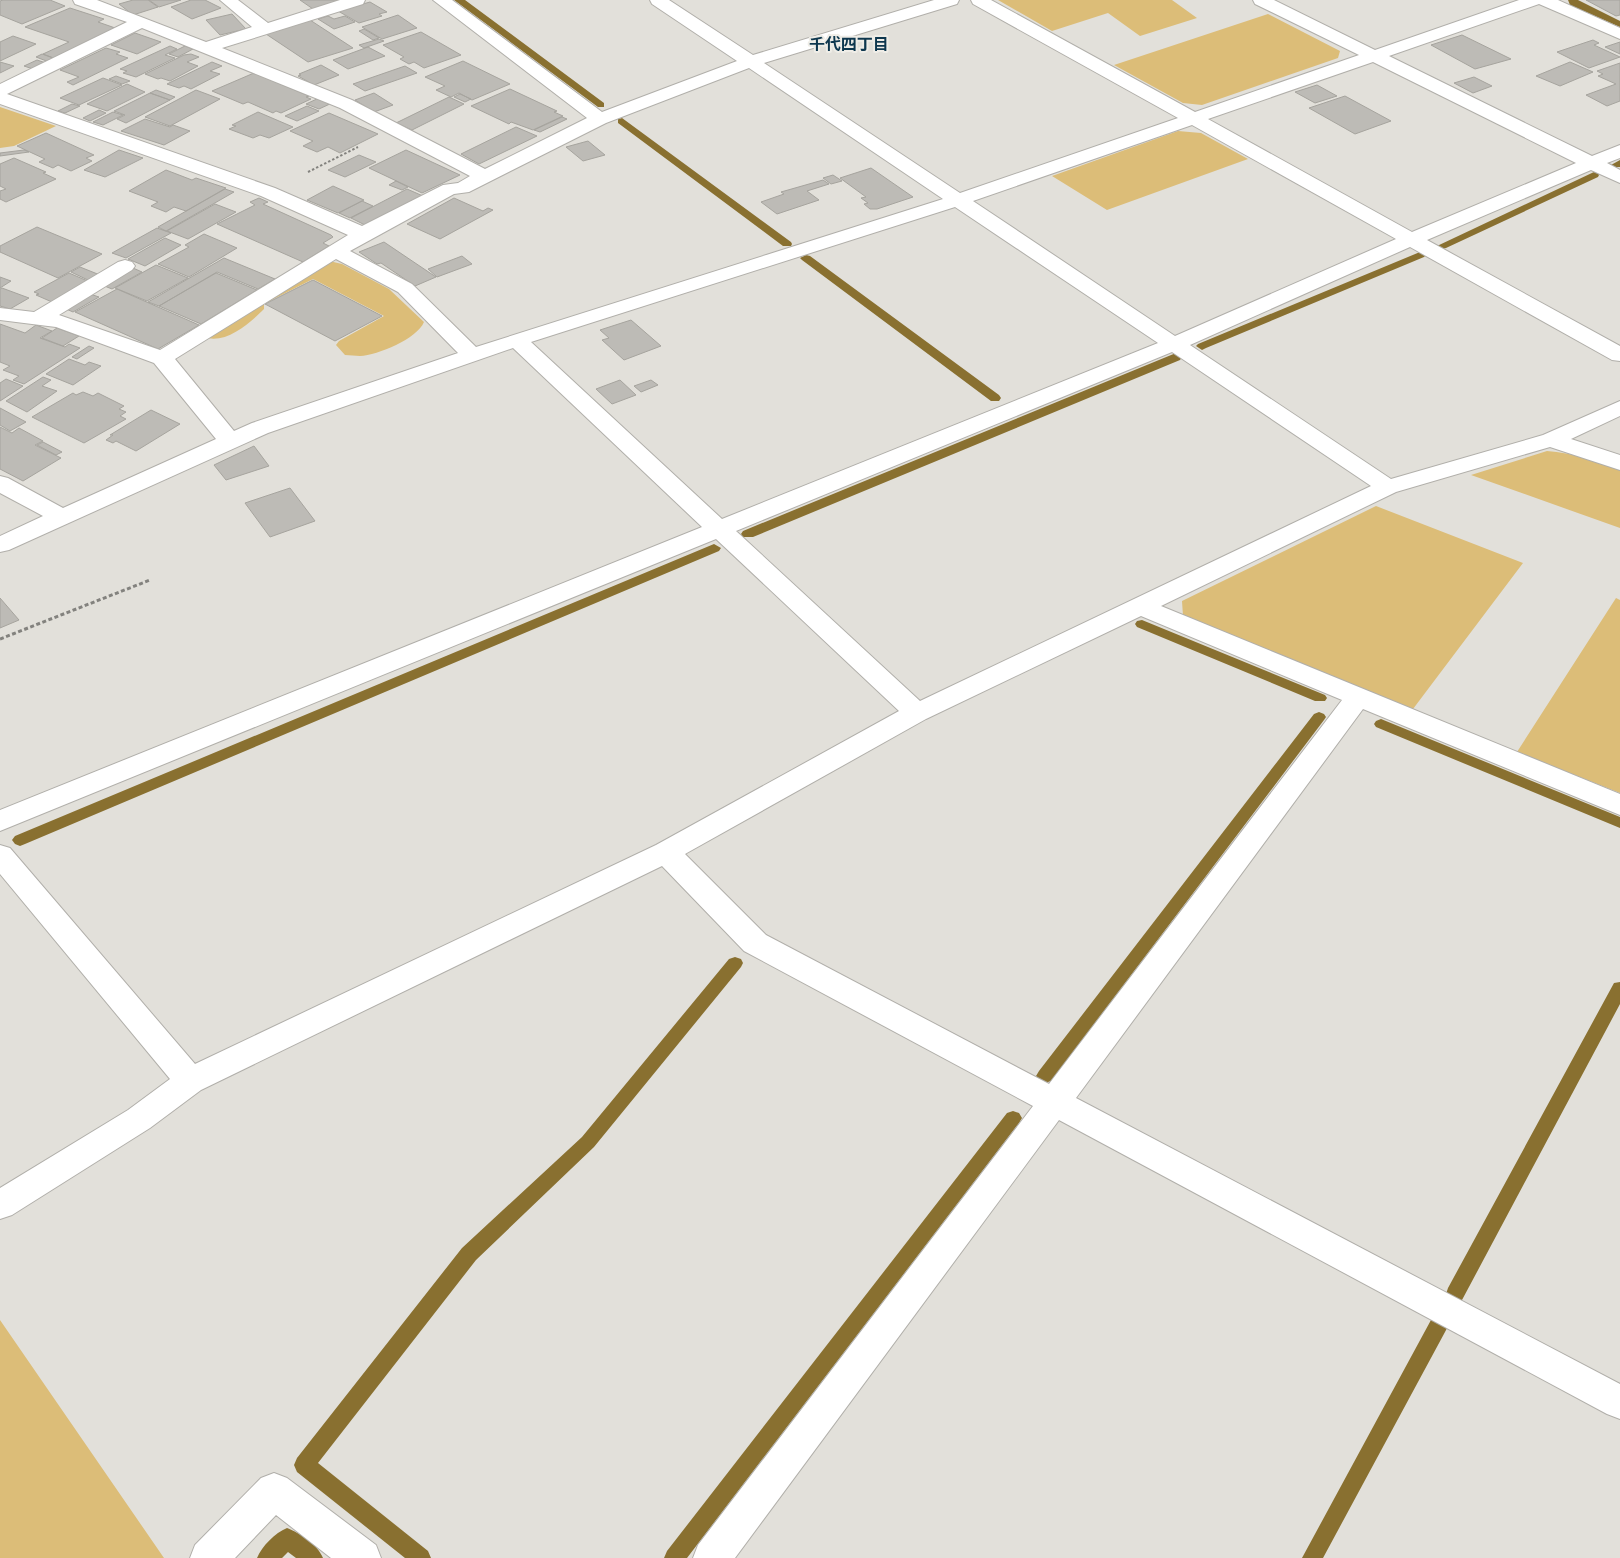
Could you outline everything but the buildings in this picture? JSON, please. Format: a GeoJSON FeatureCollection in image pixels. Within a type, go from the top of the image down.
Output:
{"type":"FeatureCollection","features":[{"type":"Feature","properties":{"kind":"street"},"geometry":{"type":"LineString","coordinates":[[81,0],[346,104],[484,176]]}},
{"type":"Feature","properties":{"kind":"street"},"geometry":{"type":"LineString","coordinates":[[228,0],[265,29]]}},
{"type":"Feature","properties":{"kind":"street"},"geometry":{"type":"LineString","coordinates":[[205,48],[357,0]]}},
{"type":"Feature","properties":{"kind":"street"},"geometry":{"type":"LineString","coordinates":[[441,0],[600,119]]}},
{"type":"Feature","properties":{"kind":"street"},"geometry":{"type":"LineString","coordinates":[[658,0],[1388,487]]}},
{"type":"Feature","properties":{"kind":"street"},"geometry":{"type":"LineString","coordinates":[[162,358],[363,234],[450,189],[462,188],[600,119],[750,62],[951,0]]}},
{"type":"Feature","properties":{"kind":"street"},"geometry":{"type":"LineString","coordinates":[[979,0],[1620,355]]}},
{"type":"Feature","properties":{"kind":"street"},"geometry":{"type":"LineString","coordinates":[[1261,0],[1620,177]]}},
{"type":"Feature","properties":{"kind":"street"},"geometry":{"type":"LineString","coordinates":[[0,545],[260,428],[516,340],[958,200],[1535,0]]}},
{"type":"Feature","properties":{"kind":"street"},"geometry":{"type":"LineString","coordinates":[[1544,0],[1620,34]]}},
{"type":"Feature","properties":{"kind":"street"},"geometry":{"type":"LineString","coordinates":[[0,91],[141,22]]}},
{"type":"Feature","properties":{"kind":"street"},"geometry":{"type":"LineString","coordinates":[[0,98],[268,192],[363,234]]}},
{"type":"Feature","properties":{"kind":"street"},"geometry":{"type":"LineString","coordinates":[[0,821],[1174,344],[1412,239],[1620,151]]}},
{"type":"Feature","properties":{"kind":"street"},"geometry":{"type":"LineString","coordinates":[[335,251],[405,288],[472,355]]}},
{"type":"Feature","properties":{"kind":"street"},"geometry":{"type":"LineString","coordinates":[[39,318],[125,266]]}},
{"type":"Feature","properties":{"kind":"street"},"geometry":{"type":"LineString","coordinates":[[0,314],[59,321],[162,358],[230,441]]}},
{"type":"Feature","properties":{"kind":"street"},"geometry":{"type":"LineString","coordinates":[[516,340],[917,713]]}},
{"type":"Feature","properties":{"kind":"street"},"geometry":{"type":"LineString","coordinates":[[0,1205],[139,1119],[190,1081],[666,852],[917,713],[1388,487],[1551,440],[1620,408]]}},
{"type":"Feature","properties":{"kind":"street"},"geometry":{"type":"LineString","coordinates":[[1551,440],[1620,464]]}},
{"type":"Feature","properties":{"kind":"street"},"geometry":{"type":"LineString","coordinates":[[0,482],[62,517]]}},
{"type":"Feature","properties":{"kind":"street"},"geometry":{"type":"LineString","coordinates":[[1140,606],[1620,805]]}},
{"type":"Feature","properties":{"kind":"street"},"geometry":{"type":"LineString","coordinates":[[712,1558],[1359,696]]}},
{"type":"Feature","properties":{"kind":"street"},"geometry":{"type":"LineString","coordinates":[[666,852],[755,943],[1620,1402]]}},
{"type":"Feature","properties":{"kind":"street"},"geometry":{"type":"LineString","coordinates":[[0,855],[190,1081]]}},
{"type":"Feature","properties":{"kind":"street"},"geometry":{"type":"LineString","coordinates":[[209,1558],[274,1491],[362,1558]]}},
{"type":"Feature","properties":{"kind":"path"},"geometry":{"type":"LineString","coordinates":[[268,192],[394,129]]}},
{"type":"Feature","properties":{"kind":"path"},"geometry":{"type":"LineString","coordinates":[[0,639],[150,580]]}},
{"type":"Feature","properties":{"kind":"shaded area"},"geometry":{"type":"Polygon","coordinates":[[[998,0],[1172,0],[1197,18],[1140,36],[1108,13],[1052,31],[998,0]]]}},
{"type":"Feature","properties":{"kind":"shaded area"},"geometry":{"type":"Polygon","coordinates":[[[1268,14],[1340,51],[1338,58],[1202,105],[1183,103],[1114,65],[1268,14]]]}},
{"type":"Feature","properties":{"kind":"shaded area"},"geometry":{"type":"Polygon","coordinates":[[[0,107],[56,126],[14,146],[0,148],[0,107]]]}},
{"type":"Feature","properties":{"kind":"shaded area"},"geometry":{"type":"Polygon","coordinates":[[[1178,131],[1201,133],[1248,159],[1107,210],[1052,176],[1178,131]]]}},
{"type":"Feature","properties":{"kind":"shaded area"},"geometry":{"type":"Polygon","coordinates":[[[329,261],[342,264],[389,289],[424,322],[420,328],[405,340],[377,353],[360,356],[345,355],[336,345],[339,341],[384,316],[313,279],[264,304],[264,309],[237,331],[220,338],[204,337],[329,261]]]}},
{"type":"Feature","properties":{"kind":"shaded area"},"geometry":{"type":"Polygon","coordinates":[[[1547,451],[1584,457],[1620,469],[1620,528],[1471,475],[1547,451]]]}},
{"type":"Feature","properties":{"kind":"shaded area"},"geometry":{"type":"Polygon","coordinates":[[[1376,506],[1523,563],[1413,709],[1183,616],[1182,601],[1376,506]]]}},
{"type":"Feature","properties":{"kind":"shaded area"},"geometry":{"type":"Polygon","coordinates":[[[1616,598],[1620,600],[1620,793],[1517,752],[1616,598]]]}},
{"type":"Feature","properties":{"kind":"shaded area"},"geometry":{"type":"Polygon","coordinates":[[[0,1320],[164,1558],[0,1558],[0,1320]]]}},
{"type":"Feature","properties":{"kind":"waterway"},"geometry":{"type":"LineString","coordinates":[[459,0],[601,105]]}},
{"type":"Feature","properties":{"kind":"waterway"},"geometry":{"type":"LineString","coordinates":[[1573,0],[1573,3],[1620,24]]}},
{"type":"Feature","properties":{"kind":"waterway"},"geometry":{"type":"LineString","coordinates":[[622,121],[787,244]]}},
{"type":"Feature","properties":{"kind":"waterway"},"geometry":{"type":"LineString","coordinates":[[1616,165],[1620,163]]}},
{"type":"Feature","properties":{"kind":"waterway"},"geometry":{"type":"LineString","coordinates":[[1442,246],[1594,175]]}},
{"type":"Feature","properties":{"kind":"waterway"},"geometry":{"type":"LineString","coordinates":[[1202,346],[1420,255]]}},
{"type":"Feature","properties":{"kind":"waterway"},"geometry":{"type":"LineString","coordinates":[[806,258],[995,398]]}},
{"type":"Feature","properties":{"kind":"waterway"},"geometry":{"type":"LineString","coordinates":[[748,534],[1176,357]]}},
{"type":"Feature","properties":{"kind":"waterway"},"geometry":{"type":"LineString","coordinates":[[20,840],[714,548]]}},
{"type":"Feature","properties":{"kind":"waterway"},"geometry":{"type":"LineString","coordinates":[[1142,624],[1320,698]]}},
{"type":"Feature","properties":{"kind":"waterway"},"geometry":{"type":"LineString","coordinates":[[1045,1076],[1319,717]]}},
{"type":"Feature","properties":{"kind":"waterway"},"geometry":{"type":"LineString","coordinates":[[1381,724],[1620,823]]}},
{"type":"Feature","properties":{"kind":"waterway"},"geometry":{"type":"LineString","coordinates":[[421,1558],[304,1465],[469,1254],[588,1142],[735,963]]}},
{"type":"Feature","properties":{"kind":"waterway"},"geometry":{"type":"LineString","coordinates":[[1455,1294],[1620,988]]}},
{"type":"Feature","properties":{"kind":"waterway"},"geometry":{"type":"LineString","coordinates":[[674,1558],[1013,1118]]}},
{"type":"Feature","properties":{"kind":"waterway"},"geometry":{"type":"LineString","coordinates":[[1312,1558],[1438,1326]]}},
{"type":"Feature","properties":{"kind":"waterway"},"geometry":{"type":"LineString","coordinates":[[267,1558],[287,1538],[313,1558]]}},
{"type":"Feature","properties":{"kind":"district","name":"千代四丁目"},"geometry":{"type":"Point","coordinates":[849,44]}}]}
